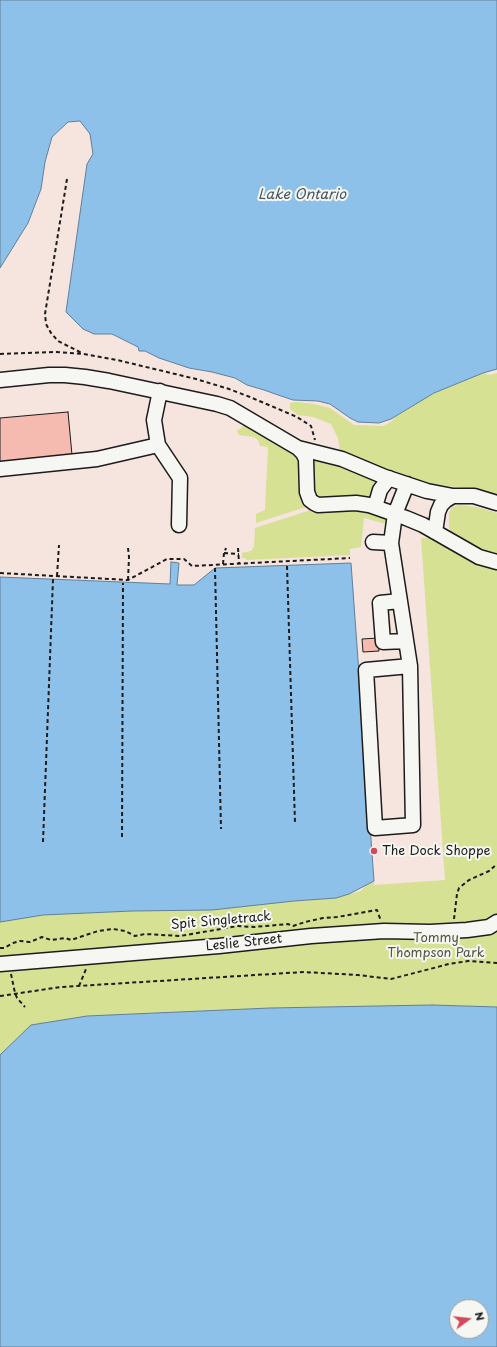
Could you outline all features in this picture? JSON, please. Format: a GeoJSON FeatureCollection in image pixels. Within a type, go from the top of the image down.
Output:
{"type":"FeatureCollection","features":[{"type":"Feature","properties":{"kind":"street"},"geometry":{"type":"LineString","coordinates":[[0,380],[65,375],[109,381],[217,404],[230,408],[305,449],[342,460],[428,491],[453,496],[474,496],[497,503]]}},
{"type":"Feature","properties":{"kind":"street"},"geometry":{"type":"LineString","coordinates":[[160,391],[154,420],[158,446],[180,478],[179,525]]}},
{"type":"Feature","properties":{"kind":"street"},"geometry":{"type":"LineString","coordinates":[[0,469],[97,459],[158,446]]}},
{"type":"Feature","properties":{"kind":"street"},"geometry":{"type":"LineString","coordinates":[[305,449],[303,452],[306,459],[307,492],[310,500],[318,505],[356,503],[375,507],[423,525],[479,557],[497,562]]}},
{"type":"Feature","properties":{"kind":"street"},"geometry":{"type":"LineString","coordinates":[[375,507],[380,490],[389,478]]}},
{"type":"Feature","properties":{"kind":"street"},"geometry":{"type":"LineString","coordinates":[[407,484],[395,514],[391,543],[410,666],[414,825],[375,828],[366,670],[410,666]]}},
{"type":"Feature","properties":{"kind":"street"},"geometry":{"type":"LineString","coordinates":[[435,532],[438,512],[441,505],[453,496]]}},
{"type":"Feature","properties":{"kind":"street"},"geometry":{"type":"LineString","coordinates":[[372,542],[391,543]]}},
{"type":"Feature","properties":{"kind":"street"},"geometry":{"type":"LineString","coordinates":[[400,601],[380,603],[382,642],[406,640]]}},
{"type":"Feature","properties":{"kind":"street","name":"Leslie Street"},"geometry":{"type":"LineString","coordinates":[[4,964],[219,946],[311,936],[384,931],[430,932],[494,927]]}},
{"type":"Feature","properties":{"kind":"path"},"geometry":{"type":"LineString","coordinates":[[67,179],[45,314],[46,324],[51,333],[58,340],[84,354]]}},
{"type":"Feature","properties":{"kind":"path"},"geometry":{"type":"LineString","coordinates":[[0,354],[56,352],[84,354],[118,360],[230,389],[297,417],[310,426],[315,440],[305,449]]}},
{"type":"Feature","properties":{"kind":"path"},"geometry":{"type":"LineString","coordinates":[[57,576],[59,545]]}},
{"type":"Feature","properties":{"kind":"path"},"geometry":{"type":"LineString","coordinates":[[128,548],[128,580]]}},
{"type":"Feature","properties":{"kind":"path"},"geometry":{"type":"LineString","coordinates":[[223,564],[226,548]]}},
{"type":"Feature","properties":{"kind":"path"},"geometry":{"type":"LineString","coordinates":[[238,548],[239,563]]}},
{"type":"Feature","properties":{"kind":"path"},"geometry":{"type":"LineString","coordinates":[[224,553],[239,554]]}},
{"type":"Feature","properties":{"kind":"path"},"geometry":{"type":"LineString","coordinates":[[0,573],[128,580],[167,559],[184,559],[192,566],[350,558]]}},
{"type":"Feature","properties":{"kind":"path"},"geometry":{"type":"LineString","coordinates":[[287,566],[295,823]]}},
{"type":"Feature","properties":{"kind":"path"},"geometry":{"type":"LineString","coordinates":[[215,568],[221,829]]}},
{"type":"Feature","properties":{"kind":"path"},"geometry":{"type":"LineString","coordinates":[[43,842],[53,580]]}},
{"type":"Feature","properties":{"kind":"path"},"geometry":{"type":"LineString","coordinates":[[122,837],[123,583]]}},
{"type":"Feature","properties":{"kind":"path"},"geometry":{"type":"LineString","coordinates":[[454,930],[457,894],[459,888],[469,880],[489,871],[497,864]]}},
{"type":"Feature","properties":{"kind":"path","name":"Spit Singletrack"},"geometry":{"type":"LineString","coordinates":[[0,948],[4,948],[20,941],[30,942],[42,937],[51,940],[65,938],[71,940],[98,931],[113,929],[125,931],[135,936],[151,934],[180,936],[238,926],[254,927],[288,924],[294,926],[323,918],[377,910],[384,931]]}},
{"type":"Feature","properties":{"kind":"path"},"geometry":{"type":"LineString","coordinates":[[78,986],[85,971],[86,957]]}},
{"type":"Feature","properties":{"kind":"path"},"geometry":{"type":"LineString","coordinates":[[0,996],[61,987],[130,984],[183,979],[304,972],[360,975],[391,979],[449,964],[468,961],[497,963]]}},
{"type":"Feature","properties":{"kind":"path"},"geometry":{"type":"LineString","coordinates":[[4,964],[15,994],[25,1007]]}},
{"type":"Feature","properties":{"kind":"green space"},"geometry":{"type":"Polygon","coordinates":[[[483,373],[490,375],[497,373],[497,497],[472,489],[424,483],[413,484],[340,452],[338,438],[331,424],[313,417],[298,415],[290,409],[290,403],[297,402],[314,404],[330,408],[354,425],[384,426],[395,417],[434,393],[483,373]]]}},
{"type":"Feature","properties":{"kind":"green space"},"geometry":{"type":"Polygon","coordinates":[[[246,424],[294,452],[299,458],[309,506],[256,523],[256,514],[265,510],[268,447],[260,446],[258,440],[254,437],[239,435],[237,431],[246,424]]]}},
{"type":"Feature","properties":{"kind":"green space"},"geometry":{"type":"Polygon","coordinates":[[[314,458],[321,458],[383,481],[373,497],[318,499],[312,494],[312,461],[314,458]]]}},
{"type":"Feature","properties":{"kind":"green space"},"geometry":{"type":"Polygon","coordinates":[[[459,505],[477,507],[497,513],[497,556],[488,554],[451,535],[449,527],[449,513],[452,507],[459,505]]]}},
{"type":"Feature","properties":{"kind":"green space"},"geometry":{"type":"Polygon","coordinates":[[[314,509],[363,510],[386,519],[387,522],[386,524],[364,518],[361,547],[350,549],[350,555],[247,560],[242,558],[242,553],[251,551],[254,547],[255,528],[314,509]]]}},
{"type":"Feature","properties":{"kind":"green space","name":"Tommy Thompson Park"},"geometry":{"type":"Polygon","coordinates":[[[421,538],[430,538],[468,560],[497,569],[497,1007],[432,1005],[270,1008],[87,1016],[31,1025],[0,1055],[0,922],[43,915],[132,911],[212,910],[336,898],[361,891],[366,885],[374,881],[374,885],[445,880],[421,538]]]}},
{"type":"Feature","properties":{"kind":"water","name":"Lake Ontario"},"geometry":{"type":"Polygon","coordinates":[[[0,0],[497,0],[497,369],[483,373],[434,393],[391,419],[379,423],[358,422],[330,404],[318,401],[293,400],[247,385],[235,378],[189,368],[159,358],[145,351],[139,351],[138,347],[112,334],[94,334],[83,329],[66,312],[87,164],[93,154],[90,134],[80,121],[68,122],[52,137],[45,162],[41,189],[28,223],[0,268],[0,0]]]}},
{"type":"Feature","properties":{"kind":"water"},"geometry":{"type":"Polygon","coordinates":[[[171,562],[179,563],[177,585],[194,585],[215,568],[351,563],[374,881],[349,894],[336,898],[212,910],[132,911],[43,915],[0,922],[0,577],[170,584],[171,562]]]}},
{"type":"Feature","properties":{"kind":"water"},"geometry":{"type":"Polygon","coordinates":[[[432,1005],[497,1007],[497,1347],[0,1347],[0,1055],[31,1025],[87,1016],[270,1008],[432,1005]]]}},
{"type":"Feature","properties":{"kind":"building"},"geometry":{"type":"Polygon","coordinates":[[[68,412],[72,455],[0,462],[0,418],[68,412]]]}},
{"type":"Feature","properties":{"kind":"building"},"geometry":{"type":"Polygon","coordinates":[[[378,638],[379,651],[363,652],[362,639],[378,638]]]}},
{"type":"Feature","properties":{"kind":"place","name":"The Dock Shoppe"},"geometry":{"type":"Point","coordinates":[374,851]}}]}
